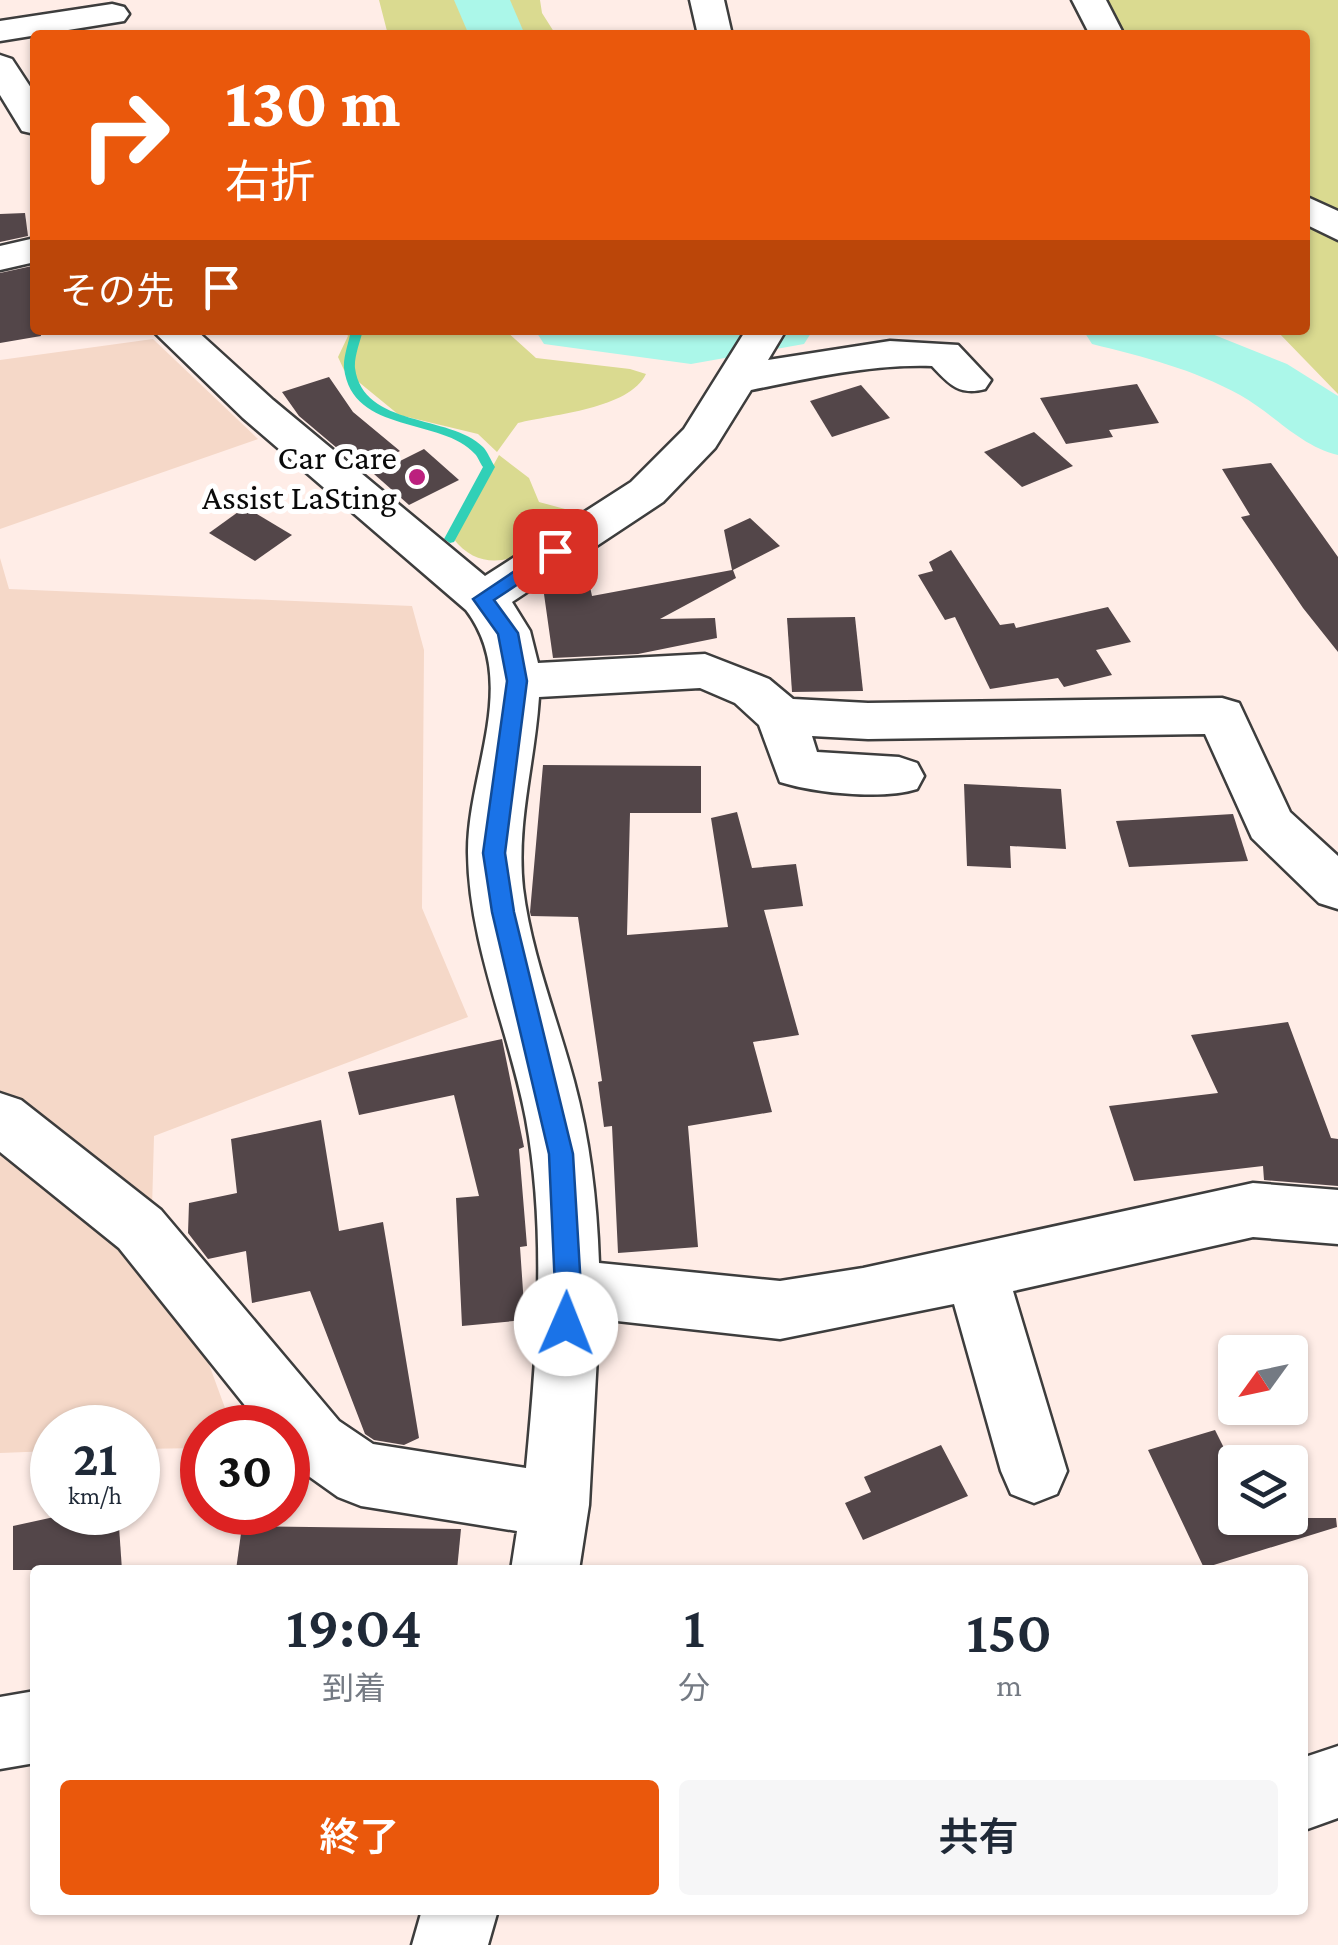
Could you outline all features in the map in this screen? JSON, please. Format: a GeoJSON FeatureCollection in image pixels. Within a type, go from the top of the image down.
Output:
{"type":"FeatureCollection","features":[{"type":"Feature","properties":{"kind":"street"},"geometry":{"type":"LineString","coordinates":[[707,0],[713,30]]}},
{"type":"Feature","properties":{"kind":"street"},"geometry":{"type":"LineString","coordinates":[[1089,0],[1105,30]]}},
{"type":"Feature","properties":{"kind":"street"},"geometry":{"type":"LineString","coordinates":[[0,32],[112,14]]}},
{"type":"Feature","properties":{"kind":"street"},"geometry":{"type":"LineString","coordinates":[[0,66],[30,115]]}},
{"type":"Feature","properties":{"kind":"street"},"geometry":{"type":"LineString","coordinates":[[0,142],[30,134]]}},
{"type":"Feature","properties":{"kind":"street"},"geometry":{"type":"LineString","coordinates":[[1310,210],[1338,228]]}},
{"type":"Feature","properties":{"kind":"street"},"geometry":{"type":"LineString","coordinates":[[0,258],[30,251]]}},
{"type":"Feature","properties":{"kind":"street"},"geometry":{"type":"LineString","coordinates":[[177,335],[258,409],[483,599],[508,633],[517,681],[494,853],[503,912],[561,1154],[568,1288],[556,1505],[546,1565]]}},
{"type":"Feature","properties":{"kind":"street"},"geometry":{"type":"LineString","coordinates":[[483,599],[647,492],[700,438],[748,359],[841,360],[908,351],[944,354],[970,380]]}},
{"type":"Feature","properties":{"kind":"street"},"geometry":{"type":"LineString","coordinates":[[517,681],[705,671],[752,691],[781,716],[798,769],[898,776]]}},
{"type":"Feature","properties":{"kind":"street"},"geometry":{"type":"LineString","coordinates":[[781,716],[985,722],[1222,716],[1270,824],[1338,888]]}},
{"type":"Feature","properties":{"kind":"street"},"geometry":{"type":"LineString","coordinates":[[0,1118],[140,1229],[316,1443],[361,1474],[556,1505]]}},
{"type":"Feature","properties":{"kind":"street"},"geometry":{"type":"LineString","coordinates":[[568,1288],[780,1310],[1253,1210],[1338,1217]]}},
{"type":"Feature","properties":{"kind":"street"},"geometry":{"type":"LineString","coordinates":[[976,1271],[1034,1470]]}},
{"type":"Feature","properties":{"kind":"street"},"geometry":{"type":"LineString","coordinates":[[0,1733],[30,1728]]}},
{"type":"Feature","properties":{"kind":"street"},"geometry":{"type":"LineString","coordinates":[[1308,1793],[1338,1782]]}},
{"type":"Feature","properties":{"kind":"street"},"geometry":{"type":"LineString","coordinates":[[450,1945],[459,1915]]}},
{"type":"Feature","properties":{"kind":"shaded area"},"geometry":{"type":"Polygon","coordinates":[[[379,0],[540,0],[542,13],[553,30],[387,30],[379,0]]]}},
{"type":"Feature","properties":{"kind":"shaded area"},"geometry":{"type":"Polygon","coordinates":[[[1091,0],[1338,0],[1338,394],[1281,335],[1310,335],[1310,30],[1106,30],[1091,0]]]}},
{"type":"Feature","properties":{"kind":"shaded area"},"geometry":{"type":"Polygon","coordinates":[[[511,335],[536,358],[646,374],[637,386],[608,403],[518,423],[497,452],[478,434],[399,415],[344,370],[338,357],[348,336],[511,335]]]}},
{"type":"Feature","properties":{"kind":"shaded area"},"geometry":{"type":"Polygon","coordinates":[[[153,339],[258,439],[0,529],[0,360],[153,339]]]}},
{"type":"Feature","properties":{"kind":"shaded area"},"geometry":{"type":"Polygon","coordinates":[[[499,455],[529,478],[539,502],[591,516],[521,555],[485,560],[468,553],[453,538],[499,455]]]}},
{"type":"Feature","properties":{"kind":"shaded area"},"geometry":{"type":"Polygon","coordinates":[[[0,558],[9,589],[412,606],[424,650],[422,908],[468,1017],[154,1136],[152,1209],[224,1405],[180,1405],[180,1448],[160,1449],[160,1405],[30,1405],[30,1452],[0,1453],[0,558]]]}},
{"type":"Feature","properties":{"kind":"building"},"geometry":{"type":"Polygon","coordinates":[[[25,213],[28,236],[0,242],[0,214],[25,213]]]}},
{"type":"Feature","properties":{"kind":"building"},"geometry":{"type":"Polygon","coordinates":[[[30,266],[30,335],[41,336],[0,343],[0,273],[30,266]]]}},
{"type":"Feature","properties":{"kind":"building"},"geometry":{"type":"Polygon","coordinates":[[[329,377],[353,412],[400,451],[363,470],[299,416],[282,392],[329,377]]]}},
{"type":"Feature","properties":{"kind":"building"},"geometry":{"type":"Polygon","coordinates":[[[1137,384],[1159,423],[1109,430],[1113,437],[1066,444],[1040,398],[1137,384]]]}},
{"type":"Feature","properties":{"kind":"building"},"geometry":{"type":"Polygon","coordinates":[[[861,385],[890,418],[832,437],[810,401],[861,385]]]}},
{"type":"Feature","properties":{"kind":"building"},"geometry":{"type":"Polygon","coordinates":[[[1034,432],[1073,466],[1022,487],[984,452],[1034,432]]]}},
{"type":"Feature","properties":{"kind":"building","name":"Car Care Assist LaSting"},"geometry":{"type":"Polygon","coordinates":[[[424,449],[459,480],[409,505],[374,474],[424,449]]]}},
{"type":"Feature","properties":{"kind":"building"},"geometry":{"type":"Polygon","coordinates":[[[1271,463],[1338,557],[1338,652],[1241,517],[1250,515],[1222,469],[1271,463]]]}},
{"type":"Feature","properties":{"kind":"building"},"geometry":{"type":"Polygon","coordinates":[[[245,507],[292,535],[255,561],[209,533],[245,507]]]}},
{"type":"Feature","properties":{"kind":"building"},"geometry":{"type":"Polygon","coordinates":[[[750,518],[780,546],[733,570],[736,578],[660,619],[715,618],[717,638],[638,654],[553,658],[543,587],[589,582],[592,596],[732,570],[724,530],[750,518]]]}},
{"type":"Feature","properties":{"kind":"building"},"geometry":{"type":"Polygon","coordinates":[[[951,550],[1000,625],[1014,623],[1016,628],[1108,607],[1131,642],[1096,650],[1112,675],[1064,687],[1058,678],[990,689],[955,617],[945,620],[918,575],[933,571],[929,562],[951,550]]]}},
{"type":"Feature","properties":{"kind":"building"},"geometry":{"type":"Polygon","coordinates":[[[855,617],[863,691],[792,692],[787,618],[855,617]]]}},
{"type":"Feature","properties":{"kind":"building"},"geometry":{"type":"Polygon","coordinates":[[[543,765],[701,766],[701,813],[630,813],[627,935],[728,927],[711,818],[737,812],[752,868],[796,864],[803,906],[764,910],[799,1035],[753,1042],[772,1112],[688,1126],[698,1247],[618,1253],[612,1126],[604,1127],[598,1082],[602,1081],[578,917],[531,916],[530,912],[543,765]]]}},
{"type":"Feature","properties":{"kind":"building"},"geometry":{"type":"Polygon","coordinates":[[[964,784],[1061,789],[1066,849],[1010,846],[1011,868],[967,866],[964,784]]]}},
{"type":"Feature","properties":{"kind":"building"},"geometry":{"type":"Polygon","coordinates":[[[1233,814],[1248,861],[1129,867],[1116,821],[1233,814]]]}},
{"type":"Feature","properties":{"kind":"building"},"geometry":{"type":"Polygon","coordinates":[[[1288,1022],[1331,1138],[1338,1139],[1338,1186],[1264,1180],[1263,1166],[1134,1181],[1109,1106],[1218,1093],[1191,1035],[1288,1022]]]}},
{"type":"Feature","properties":{"kind":"building"},"geometry":{"type":"Polygon","coordinates":[[[502,1039],[524,1147],[519,1149],[527,1246],[520,1247],[525,1320],[462,1326],[456,1198],[479,1196],[454,1095],[359,1115],[348,1072],[502,1039]]]}},
{"type":"Feature","properties":{"kind":"building"},"geometry":{"type":"Polygon","coordinates":[[[321,1120],[339,1231],[383,1222],[419,1438],[404,1445],[374,1440],[365,1434],[310,1291],[252,1303],[246,1251],[208,1259],[188,1233],[189,1203],[237,1193],[231,1139],[321,1120]]]}},
{"type":"Feature","properties":{"kind":"building"},"geometry":{"type":"Polygon","coordinates":[[[1215,1430],[1222,1445],[1218,1445],[1218,1535],[1308,1535],[1308,1518],[1336,1518],[1337,1527],[1214,1565],[1203,1565],[1148,1450],[1215,1430]]]}},
{"type":"Feature","properties":{"kind":"building"},"geometry":{"type":"Polygon","coordinates":[[[941,1445],[968,1496],[863,1540],[845,1503],[871,1492],[864,1477],[941,1445]]]}},
{"type":"Feature","properties":{"kind":"building"},"geometry":{"type":"Polygon","coordinates":[[[30,1522],[30,1535],[120,1535],[122,1565],[30,1565],[30,1570],[13,1570],[13,1526],[30,1522]]]}},
{"type":"Feature","properties":{"kind":"building"},"geometry":{"type":"Polygon","coordinates":[[[310,1527],[461,1529],[457,1565],[237,1565],[241,1535],[310,1535],[310,1527]]]}},
{"type":"Feature","properties":{"kind":"waterway"},"geometry":{"type":"LineString","coordinates":[[482,0],[495,30]]}},
{"type":"Feature","properties":{"kind":"waterway"},"geometry":{"type":"LineString","coordinates":[[356,335],[349,366],[357,391],[376,408],[457,437],[478,449],[489,467],[450,539]]}},
{"type":"Feature","properties":{"kind":"waterway"},"geometry":{"type":"LineString","coordinates":[[612,335],[691,344],[748,335]]}},
{"type":"Feature","properties":{"kind":"waterway"},"geometry":{"type":"LineString","coordinates":[[1140,335],[1205,353],[1263,379],[1338,433]]}},
{"type":"Feature","properties":{"kind":"place","name":"Car Care Assist LaSting"},"geometry":{"type":"Point","coordinates":[417,477]}},
{"type":"Feature","properties":{"kind":"route"},"geometry":{"type":"LineString","coordinates":[[555,551],[483,599],[508,633],[517,681],[494,853],[503,912],[561,1154],[568,1288],[566,1324]]}}]}
